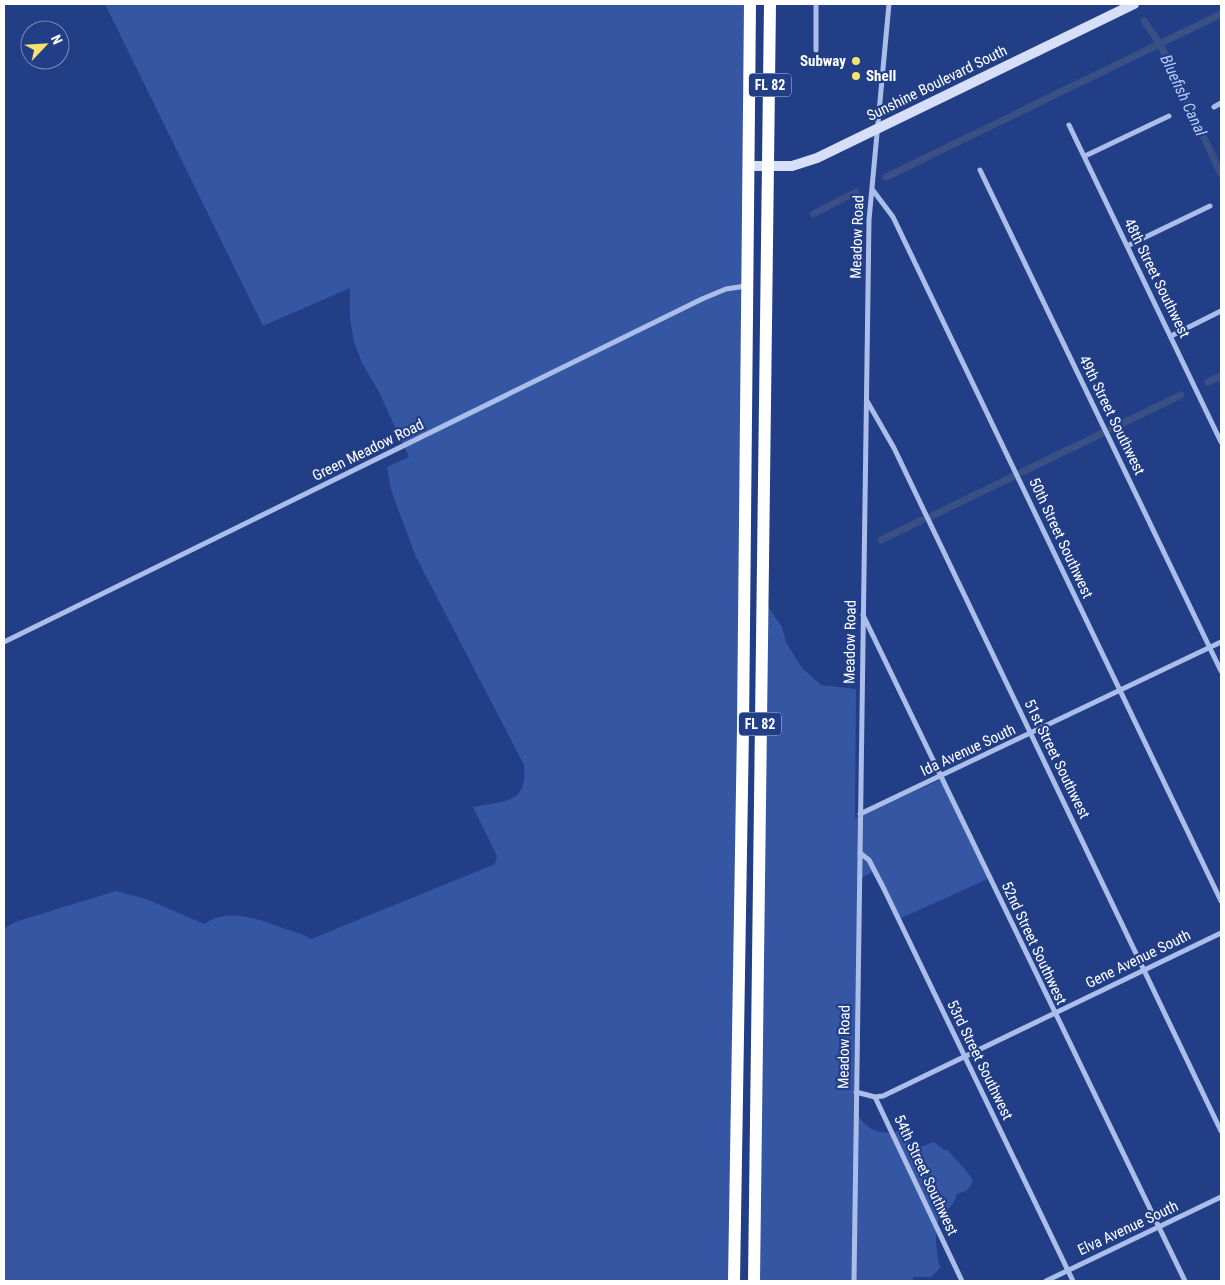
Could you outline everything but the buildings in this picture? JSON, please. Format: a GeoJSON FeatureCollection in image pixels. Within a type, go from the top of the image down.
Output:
{"type":"FeatureCollection","features":[{"type":"Feature","properties":{"kind":"highway","name":"FL 82"},"geometry":{"type":"LineString","coordinates":[[734,1281],[743,728],[750,4]]}},
{"type":"Feature","properties":{"kind":"highway","name":"FL 82"},"geometry":{"type":"LineString","coordinates":[[754,1281],[770,4]]}},
{"type":"Feature","properties":{"kind":"highway"},"geometry":{"type":"LineString","coordinates":[[736,1117],[756,1116]]}},
{"type":"Feature","properties":{"kind":"street"},"geometry":{"type":"LineString","coordinates":[[816,4],[816,50]]}},
{"type":"Feature","properties":{"kind":"street","name":"Meadow Road"},"geometry":{"type":"LineString","coordinates":[[854,1281],[869,220],[889,4]]}},
{"type":"Feature","properties":{"kind":"street","name":"Sunshine Boulevard South"},"geometry":{"type":"LineString","coordinates":[[748,166],[792,166],[809,161],[1134,4]]}},
{"type":"Feature","properties":{"kind":"street"},"geometry":{"type":"LineString","coordinates":[[1214,107],[1221,103]]}},
{"type":"Feature","properties":{"kind":"street"},"geometry":{"type":"LineString","coordinates":[[1085,156],[1169,116]]}},
{"type":"Feature","properties":{"kind":"street","name":"48th Street Southwest"},"geometry":{"type":"LineString","coordinates":[[1069,125],[1220,438]]}},
{"type":"Feature","properties":{"kind":"street","name":"49th Street Southwest"},"geometry":{"type":"LineString","coordinates":[[980,170],[1221,671]]}},
{"type":"Feature","properties":{"kind":"street","name":"50th Street Southwest"},"geometry":{"type":"LineString","coordinates":[[872,189],[893,217],[1221,901]]}},
{"type":"Feature","properties":{"kind":"street"},"geometry":{"type":"LineString","coordinates":[[1127,246],[1210,206]]}},
{"type":"Feature","properties":{"kind":"street","name":"Green Meadow Road"},"geometry":{"type":"LineString","coordinates":[[4,642],[702,299],[726,289],[746,286]]}},
{"type":"Feature","properties":{"kind":"street"},"geometry":{"type":"LineString","coordinates":[[1171,336],[1221,311]]}},
{"type":"Feature","properties":{"kind":"street","name":"51st Street Southwest"},"geometry":{"type":"LineString","coordinates":[[866,400],[894,448],[1221,1131]]}},
{"type":"Feature","properties":{"kind":"street","name":"52nd Street Southwest"},"geometry":{"type":"LineString","coordinates":[[863,614],[1054,1014],[1185,1281]]}},
{"type":"Feature","properties":{"kind":"street","name":"Ida Avenue South"},"geometry":{"type":"LineString","coordinates":[[860,814],[1221,642]]}},
{"type":"Feature","properties":{"kind":"street","name":"53rd Street Southwest"},"geometry":{"type":"LineString","coordinates":[[860,853],[869,860],[1073,1281]]}},
{"type":"Feature","properties":{"kind":"street","name":"Gene Avenue South"},"geometry":{"type":"LineString","coordinates":[[875,1097],[883,1096],[1221,933]]}},
{"type":"Feature","properties":{"kind":"street"},"geometry":{"type":"LineString","coordinates":[[856,1092],[875,1097]]}},
{"type":"Feature","properties":{"kind":"street","name":"54th Street Southwest"},"geometry":{"type":"LineString","coordinates":[[875,1097],[962,1281]]}},
{"type":"Feature","properties":{"kind":"street","name":"Elva Avenue South"},"geometry":{"type":"LineString","coordinates":[[1046,1281],[1221,1197]]}},
{"type":"Feature","properties":{"kind":"shaded area"},"geometry":{"type":"Polygon","coordinates":[[[105,4],[746,4],[739,729],[730,1281],[4,1281],[4,928],[18,921],[116,891],[146,899],[204,924],[223,916],[244,916],[264,921],[311,939],[495,864],[497,856],[473,807],[512,798],[518,794],[524,778],[524,765],[416,557],[391,490],[387,467],[409,457],[378,390],[362,363],[354,342],[350,318],[350,288],[263,326],[105,4]]]}},
{"type":"Feature","properties":{"kind":"shaded area"},"geometry":{"type":"Polygon","coordinates":[[[766,604],[782,627],[786,642],[802,668],[821,685],[856,689],[855,818],[942,779],[990,878],[899,919],[874,871],[858,880],[857,1114],[866,1125],[877,1131],[889,1133],[903,1130],[912,1143],[920,1147],[934,1142],[944,1150],[948,1150],[973,1181],[968,1190],[957,1194],[953,1204],[939,1218],[936,1236],[940,1268],[931,1277],[913,1277],[913,1281],[757,1281],[766,604]]]}},
{"type":"Feature","properties":{"kind":"waterway"},"geometry":{"type":"LineString","coordinates":[[886,177],[1221,14]]}},
{"type":"Feature","properties":{"kind":"waterway","name":"Bluefish Canal"},"geometry":{"type":"LineString","coordinates":[[1144,21],[1160,44],[1221,174]]}},
{"type":"Feature","properties":{"kind":"waterway"},"geometry":{"type":"LineString","coordinates":[[813,214],[856,192]]}},
{"type":"Feature","properties":{"kind":"waterway"},"geometry":{"type":"LineString","coordinates":[[1208,382],[1221,376]]}},
{"type":"Feature","properties":{"kind":"waterway"},"geometry":{"type":"LineString","coordinates":[[1111,429],[1181,395]]}},
{"type":"Feature","properties":{"kind":"waterway"},"geometry":{"type":"LineString","coordinates":[[1022,472],[1101,434]]}},
{"type":"Feature","properties":{"kind":"waterway"},"geometry":{"type":"LineString","coordinates":[[932,516],[1012,477]]}},
{"type":"Feature","properties":{"kind":"waterway"},"geometry":{"type":"LineString","coordinates":[[881,540],[922,520]]}},
{"type":"Feature","properties":{"kind":"place","name":"Subway"},"geometry":{"type":"Point","coordinates":[856,61]}},
{"type":"Feature","properties":{"kind":"place","name":"Shell"},"geometry":{"type":"Point","coordinates":[856,76]}}]}
